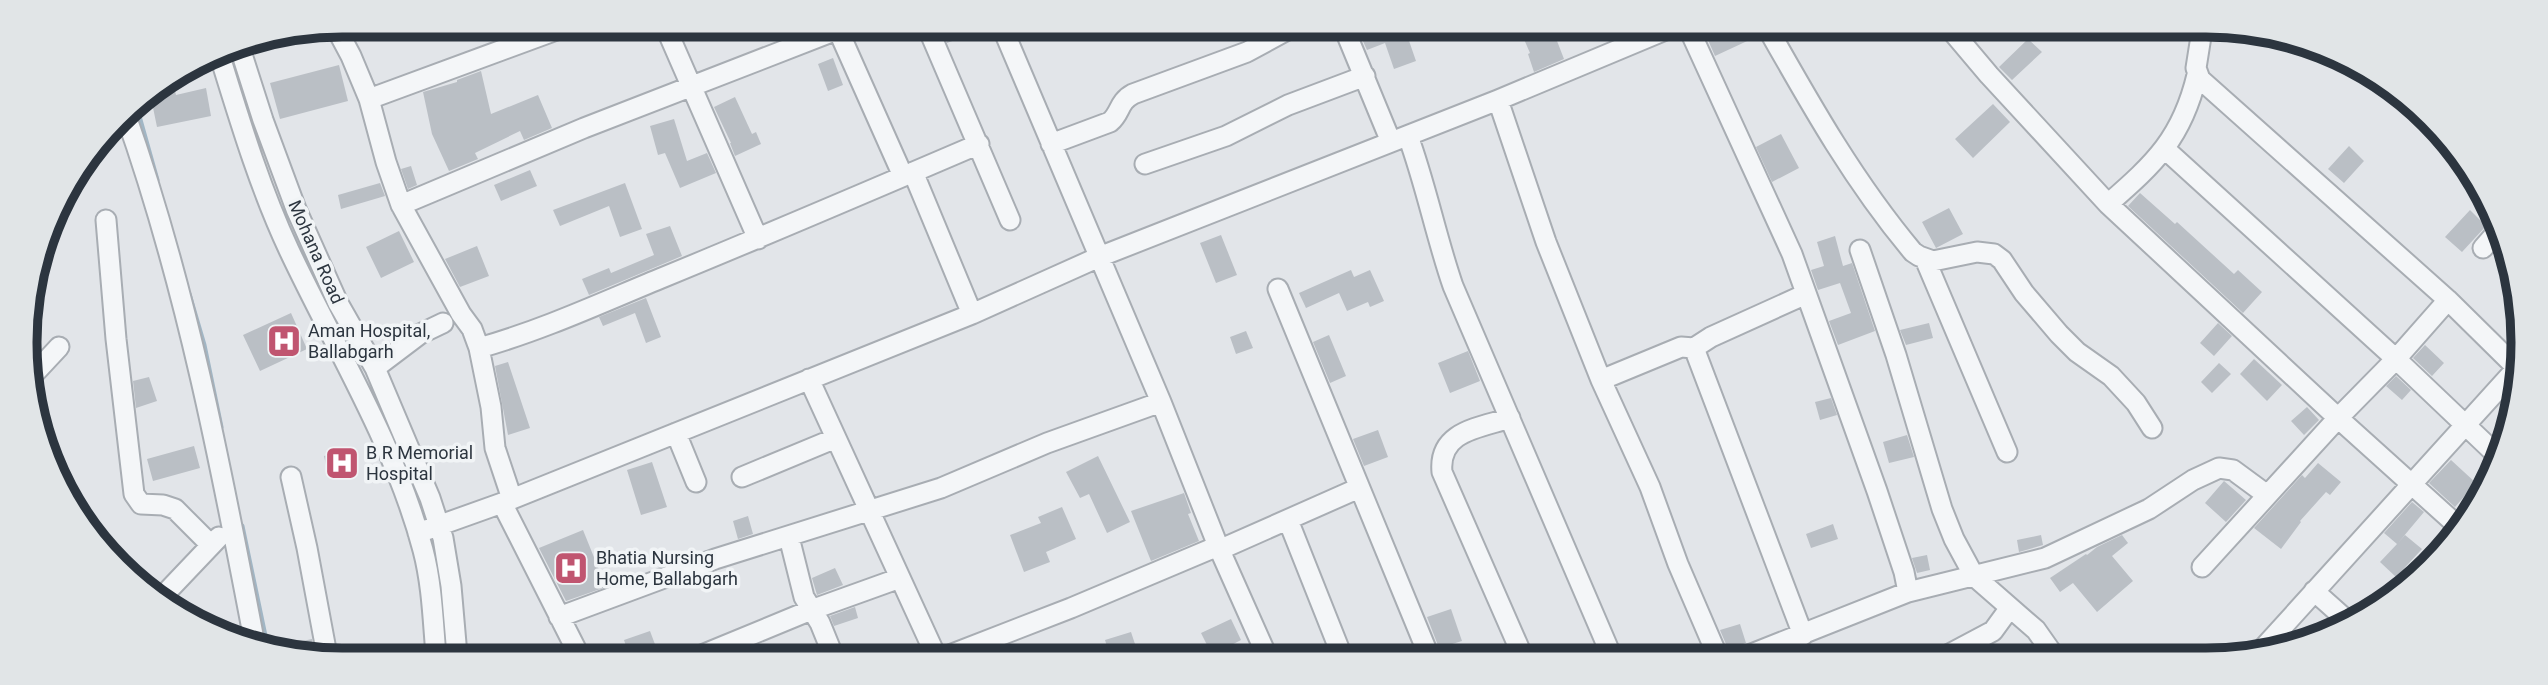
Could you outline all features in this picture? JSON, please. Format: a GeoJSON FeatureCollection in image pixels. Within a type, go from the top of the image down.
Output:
{"type":"FeatureCollection","features":[{"type":"Feature","properties":{"kind":"street"},"geometry":{"type":"LineString","coordinates":[[341,37],[369,99],[401,205],[472,329],[479,348],[491,407],[495,448],[507,501],[575,648]]}},
{"type":"Feature","properties":{"kind":"street"},"geometry":{"type":"LineString","coordinates":[[369,99],[537,37]]}},
{"type":"Feature","properties":{"kind":"street"},"geometry":{"type":"LineString","coordinates":[[670,37],[758,239]]}},
{"type":"Feature","properties":{"kind":"street"},"geometry":{"type":"LineString","coordinates":[[401,205],[584,128],[820,37]]}},
{"type":"Feature","properties":{"kind":"street"},"geometry":{"type":"LineString","coordinates":[[847,37],[972,314]]}},
{"type":"Feature","properties":{"kind":"street"},"geometry":{"type":"LineString","coordinates":[[932,37],[1010,220]]}},
{"type":"Feature","properties":{"kind":"street"},"geometry":{"type":"LineString","coordinates":[[1006,37],[1161,402],[1219,548],[1263,648]]}},
{"type":"Feature","properties":{"kind":"street"},"geometry":{"type":"LineString","coordinates":[[1051,144],[1110,122],[1124,100],[1133,94],[1247,52],[1275,37]]}},
{"type":"Feature","properties":{"kind":"street"},"geometry":{"type":"LineString","coordinates":[[1349,37],[1365,76],[1400,139],[1421,170],[1438,243],[1452,286],[1608,648]]}},
{"type":"Feature","properties":{"kind":"street"},"geometry":{"type":"LineString","coordinates":[[418,533],[507,501],[972,314],[1099,257],[1499,100],[1649,37]]}},
{"type":"Feature","properties":{"kind":"street"},"geometry":{"type":"LineString","coordinates":[[1693,37],[1773,209],[1806,294],[1900,561],[1908,592]]}},
{"type":"Feature","properties":{"kind":"street"},"geometry":{"type":"LineString","coordinates":[[1773,37],[1852,171],[1909,246],[1925,259],[2007,452]]}},
{"type":"Feature","properties":{"kind":"street"},"geometry":{"type":"LineString","coordinates":[[1957,37],[2108,204],[2453,522]]}},
{"type":"Feature","properties":{"kind":"street"},"geometry":{"type":"LineString","coordinates":[[2108,204],[2165,149],[2191,101],[2201,37]]}},
{"type":"Feature","properties":{"kind":"street","name":"Mohana Road"},"geometry":{"type":"LineString","coordinates":[[242,54],[296,209],[338,303],[375,368],[439,526],[450,586],[456,648]]}},
{"type":"Feature","properties":{"kind":"street","name":"Mohana Road"},"geometry":{"type":"LineString","coordinates":[[222,61],[267,200],[393,464],[418,533],[427,569],[435,648]]}},
{"type":"Feature","properties":{"kind":"street"},"geometry":{"type":"LineString","coordinates":[[2197,75],[2448,300],[2511,362]]}},
{"type":"Feature","properties":{"kind":"street"},"geometry":{"type":"LineString","coordinates":[[1145,164],[1226,136],[1281,107],[1365,76]]}},
{"type":"Feature","properties":{"kind":"street"},"geometry":{"type":"LineString","coordinates":[[1499,100],[1546,242],[1601,380],[1650,487],[1678,564],[1714,648]]}},
{"type":"Feature","properties":{"kind":"street"},"geometry":{"type":"LineString","coordinates":[[128,124],[164,236],[203,394],[253,635]]}},
{"type":"Feature","properties":{"kind":"street"},"geometry":{"type":"LineString","coordinates":[[479,348],[542,327],[979,145]]}},
{"type":"Feature","properties":{"kind":"street"},"geometry":{"type":"LineString","coordinates":[[2165,149],[2396,359],[2492,450]]}},
{"type":"Feature","properties":{"kind":"street"},"geometry":{"type":"LineString","coordinates":[[106,220],[134,494],[141,504],[163,505],[175,509],[210,544]]}},
{"type":"Feature","properties":{"kind":"street"},"geometry":{"type":"LineString","coordinates":[[2483,248],[2492,237]]}},
{"type":"Feature","properties":{"kind":"street"},"geometry":{"type":"LineString","coordinates":[[1860,250],[1896,355],[1942,509],[1954,539],[1974,576],[2036,631],[2048,648]]}},
{"type":"Feature","properties":{"kind":"street"},"geometry":{"type":"LineString","coordinates":[[1925,259],[1943,260],[1986,251],[2002,260],[2024,293],[2059,334],[2077,352],[2111,376],[2136,403],[2152,428]]}},
{"type":"Feature","properties":{"kind":"street"},"geometry":{"type":"LineString","coordinates":[[1278,289],[1426,648]]}},
{"type":"Feature","properties":{"kind":"street"},"geometry":{"type":"LineString","coordinates":[[1601,380],[1681,347],[1694,348],[1806,294]]}},
{"type":"Feature","properties":{"kind":"street"},"geometry":{"type":"LineString","coordinates":[[2202,567],[2448,300]]}},
{"type":"Feature","properties":{"kind":"street"},"geometry":{"type":"LineString","coordinates":[[375,368],[420,334],[443,323]]}},
{"type":"Feature","properties":{"kind":"street"},"geometry":{"type":"LineString","coordinates":[[38,370],[58,347]]}},
{"type":"Feature","properties":{"kind":"street"},"geometry":{"type":"LineString","coordinates":[[1694,348],[1803,635]]}},
{"type":"Feature","properties":{"kind":"street"},"geometry":{"type":"LineString","coordinates":[[2269,641],[2510,376]]}},
{"type":"Feature","properties":{"kind":"street"},"geometry":{"type":"LineString","coordinates":[[808,379],[932,648]]}},
{"type":"Feature","properties":{"kind":"street"},"geometry":{"type":"LineString","coordinates":[[559,617],[715,559],[941,488],[1047,443],[1161,402]]}},
{"type":"Feature","properties":{"kind":"street"},"geometry":{"type":"LineString","coordinates":[[1510,418],[1448,442],[1441,461],[1442,472],[1519,648]]}},
{"type":"Feature","properties":{"kind":"street"},"geometry":{"type":"LineString","coordinates":[[676,433],[695,482]]}},
{"type":"Feature","properties":{"kind":"street"},"geometry":{"type":"LineString","coordinates":[[742,477],[836,438]]}},
{"type":"Feature","properties":{"kind":"street"},"geometry":{"type":"LineString","coordinates":[[1768,648],[1908,592],[2045,558],[2149,509],[2193,480],[2219,468],[2233,470],[2267,495]]}},
{"type":"Feature","properties":{"kind":"street"},"geometry":{"type":"LineString","coordinates":[[291,477],[326,648]]}},
{"type":"Feature","properties":{"kind":"street"},"geometry":{"type":"LineString","coordinates":[[968,648],[1288,520],[1359,488]]}},
{"type":"Feature","properties":{"kind":"street"},"geometry":{"type":"LineString","coordinates":[[1288,520],[1339,648]]}},
{"type":"Feature","properties":{"kind":"street"},"geometry":{"type":"LineString","coordinates":[[166,592],[210,544],[232,530]]}},
{"type":"Feature","properties":{"kind":"street"},"geometry":{"type":"LineString","coordinates":[[789,537],[800,586],[830,648]]}},
{"type":"Feature","properties":{"kind":"street"},"geometry":{"type":"LineString","coordinates":[[719,648],[811,610],[900,578]]}},
{"type":"Feature","properties":{"kind":"street"},"geometry":{"type":"LineString","coordinates":[[2314,591],[2342,616]]}},
{"type":"Feature","properties":{"kind":"street"},"geometry":{"type":"LineString","coordinates":[[1961,648],[1993,631],[2009,609]]}},
{"type":"Feature","properties":{"kind":"building"},"geometry":{"type":"Polygon","coordinates":[[[945,37],[963,37],[947,43],[945,37]]]}},
{"type":"Feature","properties":{"kind":"building"},"geometry":{"type":"Polygon","coordinates":[[[1361,37],[1408,37],[1416,61],[1394,69],[1385,43],[1367,50],[1361,37]]]}},
{"type":"Feature","properties":{"kind":"building"},"geometry":{"type":"Polygon","coordinates":[[[1523,37],[1555,37],[1564,59],[1534,72],[1528,54],[1530,53],[1523,37]]]}},
{"type":"Feature","properties":{"kind":"building"},"geometry":{"type":"Polygon","coordinates":[[[1714,37],[1756,37],[1715,56],[1708,40],[1714,37]]]}},
{"type":"Feature","properties":{"kind":"building"},"geometry":{"type":"Polygon","coordinates":[[[2028,39],[2042,52],[2012,80],[1999,67],[2028,39]]]}},
{"type":"Feature","properties":{"kind":"building"},"geometry":{"type":"Polygon","coordinates":[[[833,58],[843,85],[828,91],[818,64],[833,58]]]}},
{"type":"Feature","properties":{"kind":"building"},"geometry":{"type":"Polygon","coordinates":[[[339,65],[348,101],[280,119],[270,83],[339,65]]]}},
{"type":"Feature","properties":{"kind":"building"},"geometry":{"type":"Polygon","coordinates":[[[481,71],[491,114],[538,95],[552,128],[524,140],[520,131],[475,153],[478,159],[449,171],[432,134],[423,92],[457,82],[481,71]]]}},
{"type":"Feature","properties":{"kind":"building"},"geometry":{"type":"Polygon","coordinates":[[[174,87],[176,95],[206,88],[211,116],[157,127],[152,103],[156,100],[174,87]]]}},
{"type":"Feature","properties":{"kind":"building"},"geometry":{"type":"Polygon","coordinates":[[[735,97],[752,134],[756,132],[761,144],[735,156],[714,107],[735,97]]]}},
{"type":"Feature","properties":{"kind":"building"},"geometry":{"type":"Polygon","coordinates":[[[1993,104],[2010,122],[1973,158],[1955,139],[1993,104]]]}},
{"type":"Feature","properties":{"kind":"building"},"geometry":{"type":"Polygon","coordinates":[[[674,119],[687,161],[707,153],[716,173],[680,188],[665,153],[658,155],[650,126],[674,119]]]}},
{"type":"Feature","properties":{"kind":"building"},"geometry":{"type":"Polygon","coordinates":[[[1781,134],[1799,168],[1772,182],[1756,147],[1781,134]]]}},
{"type":"Feature","properties":{"kind":"building"},"geometry":{"type":"Polygon","coordinates":[[[2349,146],[2364,161],[2344,183],[2328,169],[2349,146]]]}},
{"type":"Feature","properties":{"kind":"building"},"geometry":{"type":"Polygon","coordinates":[[[411,166],[417,185],[408,189],[401,169],[411,166]]]}},
{"type":"Feature","properties":{"kind":"building"},"geometry":{"type":"Polygon","coordinates":[[[530,170],[537,186],[501,201],[494,185],[530,170]]]}},
{"type":"Feature","properties":{"kind":"building"},"geometry":{"type":"Polygon","coordinates":[[[380,183],[385,196],[341,209],[338,195],[380,183]]]}},
{"type":"Feature","properties":{"kind":"building"},"geometry":{"type":"Polygon","coordinates":[[[625,183],[642,229],[620,237],[609,206],[560,226],[553,210],[625,183]]]}},
{"type":"Feature","properties":{"kind":"building"},"geometry":{"type":"Polygon","coordinates":[[[2140,193],[2175,224],[2177,222],[2234,274],[2238,270],[2262,292],[2243,313],[2128,206],[2140,193]]]}},
{"type":"Feature","properties":{"kind":"building"},"geometry":{"type":"Polygon","coordinates":[[[1949,208],[1963,234],[1936,248],[1922,222],[1949,208]]]}},
{"type":"Feature","properties":{"kind":"building"},"geometry":{"type":"Polygon","coordinates":[[[2470,210],[2486,226],[2462,252],[2445,237],[2470,210]]]}},
{"type":"Feature","properties":{"kind":"building"},"geometry":{"type":"Polygon","coordinates":[[[670,226],[682,256],[589,295],[582,279],[609,268],[611,273],[654,255],[646,234],[670,226]]]}},
{"type":"Feature","properties":{"kind":"building"},"geometry":{"type":"Polygon","coordinates":[[[399,231],[414,262],[381,278],[366,247],[399,231]]]}},
{"type":"Feature","properties":{"kind":"building"},"geometry":{"type":"Polygon","coordinates":[[[1221,235],[1237,275],[1216,283],[1200,243],[1221,235]]]}},
{"type":"Feature","properties":{"kind":"building"},"geometry":{"type":"Polygon","coordinates":[[[1835,236],[1843,266],[1852,263],[1875,331],[1838,345],[1829,321],[1851,313],[1840,283],[1818,290],[1811,270],[1824,266],[1817,242],[1835,236]]]}},
{"type":"Feature","properties":{"kind":"building"},"geometry":{"type":"Polygon","coordinates":[[[477,246],[489,276],[460,287],[445,259],[477,246]]]}},
{"type":"Feature","properties":{"kind":"building"},"geometry":{"type":"Polygon","coordinates":[[[1351,270],[1354,277],[1370,270],[1384,301],[1370,307],[1368,302],[1347,311],[1339,293],[1306,308],[1299,293],[1351,270]]]}},
{"type":"Feature","properties":{"kind":"building"},"geometry":{"type":"Polygon","coordinates":[[[646,298],[661,337],[646,343],[635,313],[603,326],[599,317],[646,298]]]}},
{"type":"Feature","properties":{"kind":"building"},"geometry":{"type":"Polygon","coordinates":[[[291,313],[307,349],[260,371],[243,335],[291,313]]]}},
{"type":"Feature","properties":{"kind":"building"},"geometry":{"type":"Polygon","coordinates":[[[1929,323],[1933,338],[1906,345],[1900,330],[1929,323]]]}},
{"type":"Feature","properties":{"kind":"building"},"geometry":{"type":"Polygon","coordinates":[[[2218,323],[2232,336],[2214,356],[2200,343],[2218,323]]]}},
{"type":"Feature","properties":{"kind":"building"},"geometry":{"type":"Polygon","coordinates":[[[1246,331],[1253,348],[1236,354],[1230,337],[1246,331]]]}},
{"type":"Feature","properties":{"kind":"building"},"geometry":{"type":"Polygon","coordinates":[[[1329,335],[1346,376],[1330,383],[1313,342],[1329,335]]]}},
{"type":"Feature","properties":{"kind":"building"},"geometry":{"type":"Polygon","coordinates":[[[2425,345],[2444,363],[2432,376],[2413,358],[2425,345]]]}},
{"type":"Feature","properties":{"kind":"building"},"geometry":{"type":"Polygon","coordinates":[[[1468,351],[1480,381],[1450,393],[1438,363],[1468,351]]]}},
{"type":"Feature","properties":{"kind":"building"},"geometry":{"type":"Polygon","coordinates":[[[2254,359],[2282,385],[2267,401],[2240,374],[2254,359]]]}},
{"type":"Feature","properties":{"kind":"building"},"geometry":{"type":"Polygon","coordinates":[[[508,362],[530,428],[508,435],[495,366],[508,362]]]}},
{"type":"Feature","properties":{"kind":"building"},"geometry":{"type":"Polygon","coordinates":[[[2219,363],[2231,374],[2212,393],[2201,382],[2219,363]]]}},
{"type":"Feature","properties":{"kind":"building"},"geometry":{"type":"Polygon","coordinates":[[[2396,376],[2411,390],[2402,400],[2386,386],[2396,376]]]}},
{"type":"Feature","properties":{"kind":"building"},"geometry":{"type":"Polygon","coordinates":[[[149,377],[157,401],[136,408],[133,381],[149,377]]]}},
{"type":"Feature","properties":{"kind":"building"},"geometry":{"type":"Polygon","coordinates":[[[1831,398],[1837,415],[1820,420],[1815,402],[1831,398]]]}},
{"type":"Feature","properties":{"kind":"building"},"geometry":{"type":"Polygon","coordinates":[[[2307,407],[2319,420],[2304,435],[2291,421],[2307,407]]]}},
{"type":"Feature","properties":{"kind":"building"},"geometry":{"type":"Polygon","coordinates":[[[1378,430],[1388,457],[1364,466],[1353,439],[1378,430]]]}},
{"type":"Feature","properties":{"kind":"building"},"geometry":{"type":"Polygon","coordinates":[[[1907,435],[1914,457],[1889,463],[1883,442],[1907,435]]]}},
{"type":"Feature","properties":{"kind":"building"},"geometry":{"type":"Polygon","coordinates":[[[194,446],[200,468],[153,481],[147,459],[194,446]]]}},
{"type":"Feature","properties":{"kind":"building"},"geometry":{"type":"Polygon","coordinates":[[[351,449],[355,466],[328,474],[324,456],[351,449]]]}},
{"type":"Feature","properties":{"kind":"building"},"geometry":{"type":"Polygon","coordinates":[[[1098,456],[1130,522],[1107,533],[1089,494],[1080,498],[1066,472],[1098,456]]]}},
{"type":"Feature","properties":{"kind":"building"},"geometry":{"type":"Polygon","coordinates":[[[2451,460],[2476,483],[2455,507],[2429,483],[2451,460]]]}},
{"type":"Feature","properties":{"kind":"building"},"geometry":{"type":"Polygon","coordinates":[[[652,462],[667,507],[641,515],[627,470],[652,462]]]}},
{"type":"Feature","properties":{"kind":"building"},"geometry":{"type":"Polygon","coordinates":[[[2318,463],[2341,482],[2330,495],[2326,492],[2300,521],[2281,549],[2254,528],[2302,475],[2305,478],[2318,463]]]}},
{"type":"Feature","properties":{"kind":"building"},"geometry":{"type":"Polygon","coordinates":[[[2224,481],[2246,500],[2226,522],[2205,503],[2224,481]]]}},
{"type":"Feature","properties":{"kind":"building"},"geometry":{"type":"Polygon","coordinates":[[[1184,493],[1191,513],[1188,514],[1199,541],[1151,561],[1131,511],[1184,493]]]}},
{"type":"Feature","properties":{"kind":"building"},"geometry":{"type":"Polygon","coordinates":[[[2412,502],[2424,512],[2398,543],[2405,535],[2422,549],[2396,577],[2380,562],[2397,544],[2384,533],[2412,502]]]}},
{"type":"Feature","properties":{"kind":"building"},"geometry":{"type":"Polygon","coordinates":[[[1062,507],[1076,539],[1046,552],[1050,562],[1024,572],[1010,535],[1041,523],[1038,517],[1062,507]]]}},
{"type":"Feature","properties":{"kind":"building"},"geometry":{"type":"Polygon","coordinates":[[[748,516],[753,534],[738,539],[733,521],[748,516]]]}},
{"type":"Feature","properties":{"kind":"building"},"geometry":{"type":"Polygon","coordinates":[[[1833,524],[1838,539],[1811,548],[1806,534],[1833,524]]]}},
{"type":"Feature","properties":{"kind":"building"},"geometry":{"type":"Polygon","coordinates":[[[583,530],[606,587],[566,601],[539,548],[583,530]]]}},
{"type":"Feature","properties":{"kind":"building"},"geometry":{"type":"Polygon","coordinates":[[[2041,535],[2043,545],[2019,552],[2017,540],[2041,535]]]}},
{"type":"Feature","properties":{"kind":"building"},"geometry":{"type":"Polygon","coordinates":[[[2122,535],[2128,543],[2112,556],[2133,581],[2097,612],[2073,583],[2060,592],[2050,578],[2097,547],[2122,535]]]}},
{"type":"Feature","properties":{"kind":"building"},"geometry":{"type":"Polygon","coordinates":[[[1927,555],[1930,570],[1917,573],[1912,558],[1927,555]]]}},
{"type":"Feature","properties":{"kind":"building"},"geometry":{"type":"Polygon","coordinates":[[[835,568],[843,585],[817,595],[812,578],[835,568]]]}},
{"type":"Feature","properties":{"kind":"building"},"geometry":{"type":"Polygon","coordinates":[[[855,607],[858,618],[834,626],[830,616],[855,607]]]}},
{"type":"Feature","properties":{"kind":"building"},"geometry":{"type":"Polygon","coordinates":[[[1451,609],[1462,641],[1439,648],[1427,617],[1451,609]]]}},
{"type":"Feature","properties":{"kind":"building"},"geometry":{"type":"Polygon","coordinates":[[[1231,619],[1241,640],[1226,648],[1208,648],[1201,633],[1231,619]]]}},
{"type":"Feature","properties":{"kind":"building"},"geometry":{"type":"Polygon","coordinates":[[[1740,624],[1746,643],[1728,648],[1720,630],[1740,624]]]}},
{"type":"Feature","properties":{"kind":"building"},"geometry":{"type":"Polygon","coordinates":[[[650,631],[656,648],[627,648],[624,640],[650,631]]]}},
{"type":"Feature","properties":{"kind":"building"},"geometry":{"type":"Polygon","coordinates":[[[1131,632],[1136,648],[1108,648],[1105,640],[1131,632]]]}},
{"type":"Feature","properties":{"kind":"building"},"geometry":{"type":"Polygon","coordinates":[[[312,639],[313,647],[303,646],[290,644],[312,639]]]}},
{"type":"Feature","properties":{"kind":"waterway"},"geometry":{"type":"LineString","coordinates":[[139,115],[157,180]]}},
{"type":"Feature","properties":{"kind":"waterway"},"geometry":{"type":"LineString","coordinates":[[189,294],[204,345],[221,427]]}},
{"type":"Feature","properties":{"kind":"waterway"},"geometry":{"type":"LineString","coordinates":[[242,526],[266,639]]}},
{"type":"Feature","properties":{"kind":"place","name":"Aman Hospital, Ballabgarh"},"geometry":{"type":"Point","coordinates":[284,341]}},
{"type":"Feature","properties":{"kind":"place","name":"B R Memorial Hospital"},"geometry":{"type":"Point","coordinates":[342,463]}},
{"type":"Feature","properties":{"kind":"place","name":"Bhatia Nursing Home, Ballabgarh"},"geometry":{"type":"Point","coordinates":[571,568]}}]}
